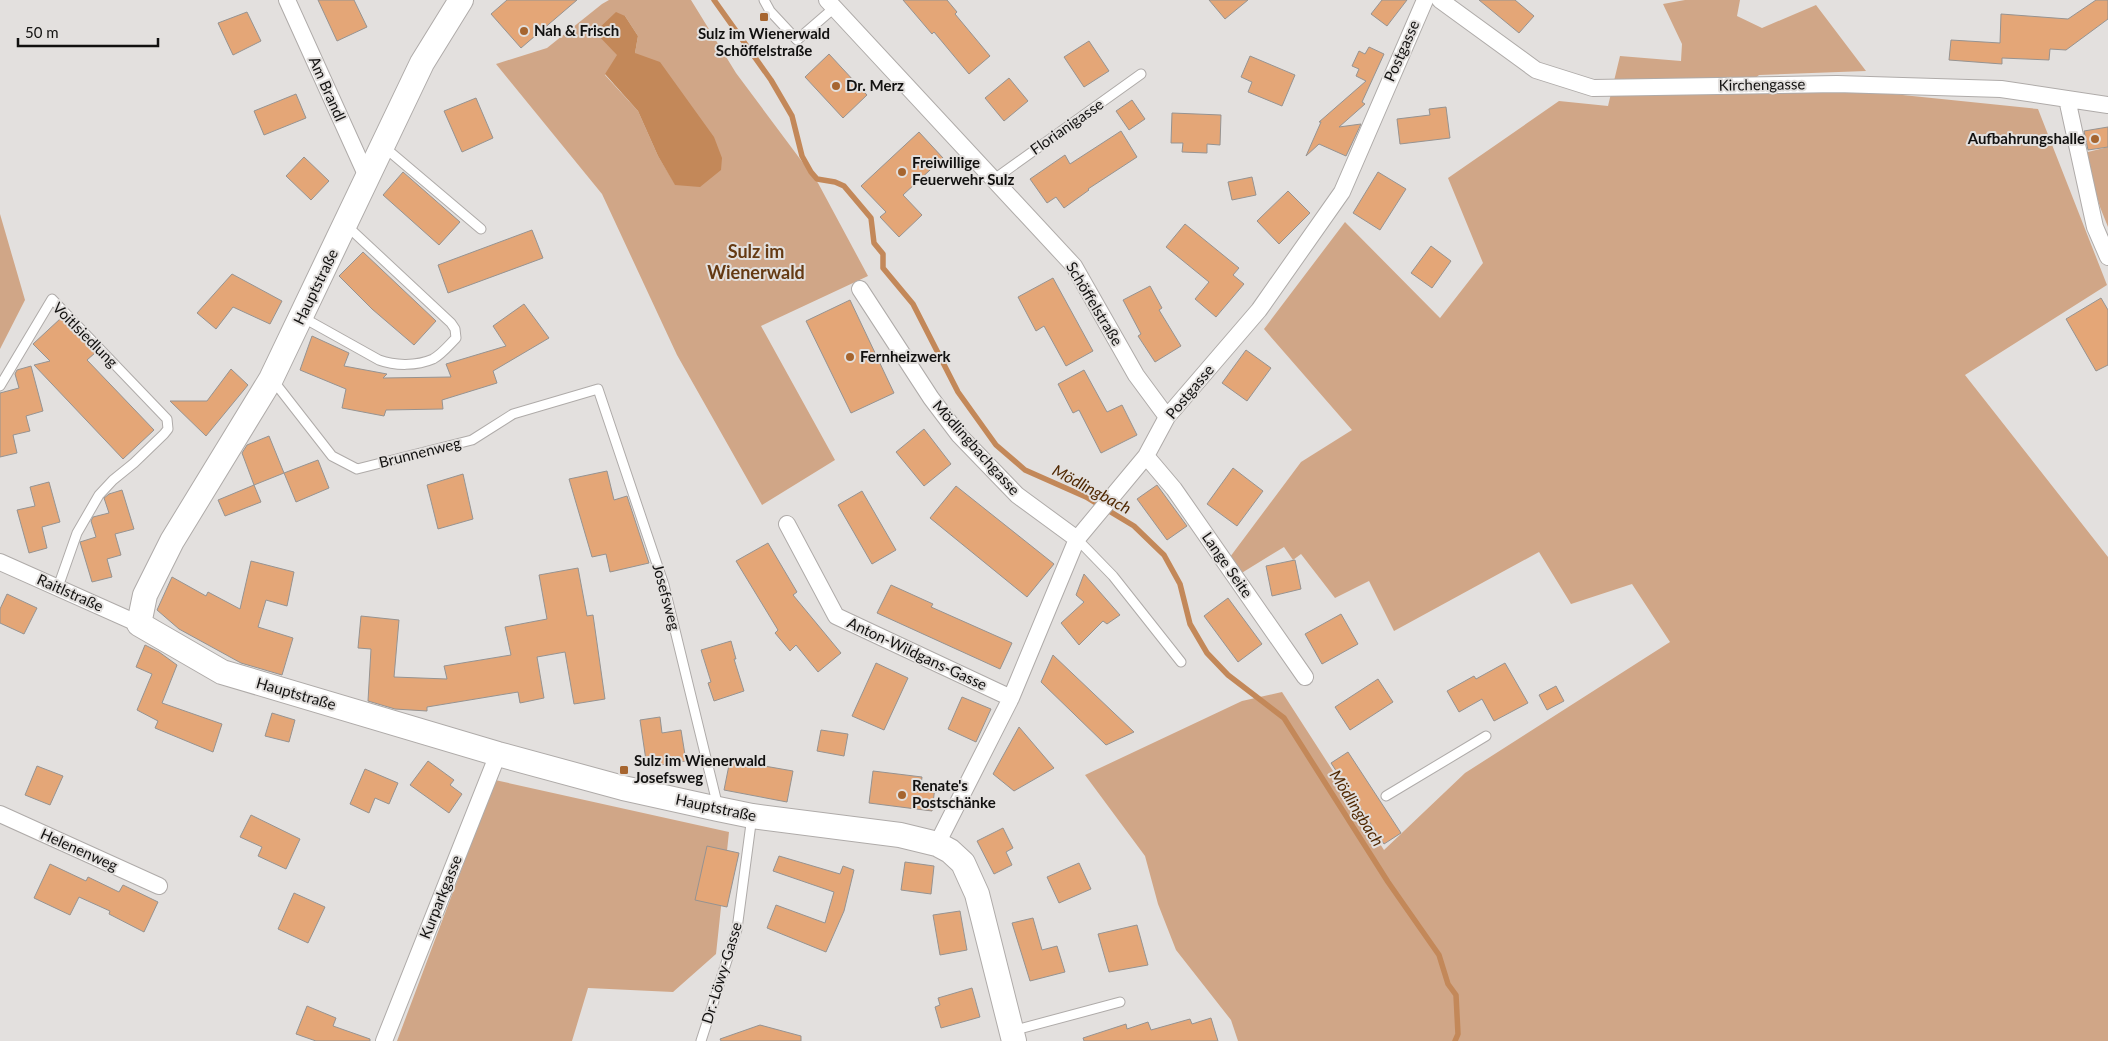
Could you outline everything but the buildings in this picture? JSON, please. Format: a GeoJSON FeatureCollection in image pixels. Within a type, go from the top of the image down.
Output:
{"type":"FeatureCollection","features":[{"type":"Feature","properties":{"kind":"main road","name":"Hauptstraße"},"geometry":{"type":"LineString","coordinates":[[461,0],[422,63],[272,379],[172,541],[145,595],[140,624],[222,672],[498,754],[623,788],[718,810],[900,835],[937,844],[950,851],[963,862],[977,894],[1013,1036]]}},
{"type":"Feature","properties":{"kind":"street","name":"Am Brandl"},"geometry":{"type":"LineString","coordinates":[[287,0],[368,179]]}},
{"type":"Feature","properties":{"kind":"street","name":"Postgasse"},"geometry":{"type":"LineString","coordinates":[[937,844],[1011,698],[1077,539],[1146,456],[1167,417],[1259,310],[1342,192],[1425,0]]}},
{"type":"Feature","properties":{"kind":"street","name":"Kirchengasse"},"geometry":{"type":"LineString","coordinates":[[1440,0],[1536,70],[1593,88],[1837,84],[2001,89],[2108,105]]}},
{"type":"Feature","properties":{"kind":"street","name":"Schöffelstraße"},"geometry":{"type":"LineString","coordinates":[[830,4],[1074,266],[1136,375],[1167,417]]}},
{"type":"Feature","properties":{"kind":"street"},"geometry":{"type":"LineString","coordinates":[[2067,100],[2095,227],[2108,257]]}},
{"type":"Feature","properties":{"kind":"street","name":"Mödlingbachgasse"},"geometry":{"type":"LineString","coordinates":[[860,289],[931,398],[959,435],[1017,496],[1077,539]]}},
{"type":"Feature","properties":{"kind":"street","name":"Lange Seite"},"geometry":{"type":"LineString","coordinates":[[1146,456],[1174,489],[1305,677]]}},
{"type":"Feature","properties":{"kind":"street","name":"Anton-Wildgans-Gasse"},"geometry":{"type":"LineString","coordinates":[[787,524],[836,616],[1011,698]]}},
{"type":"Feature","properties":{"kind":"street","name":"Raitlstraße"},"geometry":{"type":"LineString","coordinates":[[0,562],[140,624]]}},
{"type":"Feature","properties":{"kind":"street","name":"Kurparkgasse"},"geometry":{"type":"LineString","coordinates":[[384,1041],[498,754]]}},
{"type":"Feature","properties":{"kind":"street","name":"Helenenweg"},"geometry":{"type":"LineString","coordinates":[[0,814],[159,886]]}},
{"type":"Feature","properties":{"kind":"lane"},"geometry":{"type":"LineString","coordinates":[[764,0],[770,11],[797,40],[830,4]]}},
{"type":"Feature","properties":{"kind":"lane","name":"Florianigasse"},"geometry":{"type":"LineString","coordinates":[[993,180],[1142,74]]}},
{"type":"Feature","properties":{"kind":"lane"},"geometry":{"type":"LineString","coordinates":[[383,146],[481,229]]}},
{"type":"Feature","properties":{"kind":"lane"},"geometry":{"type":"LineString","coordinates":[[301,317],[379,360],[390,364],[432,360],[456,338],[455,329],[451,323],[345,225]]}},
{"type":"Feature","properties":{"kind":"lane","name":"Voitlsiedlung"},"geometry":{"type":"LineString","coordinates":[[0,386],[52,299],[167,419],[168,429],[164,434],[99,495],[77,533],[58,588]]}},
{"type":"Feature","properties":{"kind":"lane","name":"Brunnenweg"},"geometry":{"type":"LineString","coordinates":[[272,379],[332,456],[357,469],[472,440],[513,414],[598,388]]}},
{"type":"Feature","properties":{"kind":"lane","name":"Josefsweg"},"geometry":{"type":"LineString","coordinates":[[598,388],[664,585],[718,810]]}},
{"type":"Feature","properties":{"kind":"lane"},"geometry":{"type":"LineString","coordinates":[[1077,539],[1113,576],[1181,662]]}},
{"type":"Feature","properties":{"kind":"lane"},"geometry":{"type":"LineString","coordinates":[[1386,796],[1486,736]]}},
{"type":"Feature","properties":{"kind":"lane","name":"Dr.-Löwy-Gasse"},"geometry":{"type":"LineString","coordinates":[[701,1041],[737,929],[752,816]]}},
{"type":"Feature","properties":{"kind":"lane"},"geometry":{"type":"LineString","coordinates":[[1013,1036],[1120,1002]]}},
{"type":"Feature","properties":{"kind":"shaded area"},"geometry":{"type":"Polygon","coordinates":[[[609,0],[691,0],[736,73],[818,183],[868,276],[761,326],[835,460],[762,505],[677,355],[602,194],[496,64],[547,48],[609,0]],[[625,16],[618,55],[605,75],[638,111],[658,156],[675,184],[635,53],[638,36],[625,16]]]}},
{"type":"Feature","properties":{"kind":"shaded area"},"geometry":{"type":"Polygon","coordinates":[[[1685,0],[1740,0],[1737,16],[1762,28],[1816,5],[1866,71],[1759,75],[1739,92],[1883,93],[2038,109],[2107,285],[1965,375],[2108,557],[2108,1041],[1238,1041],[1231,1020],[1176,950],[1158,904],[1145,856],[1085,775],[1242,701],[1282,692],[1384,850],[1465,773],[1670,642],[1632,584],[1571,604],[1539,552],[1394,631],[1369,581],[1335,598],[1301,554],[1293,560],[1284,547],[1240,574],[1230,557],[1301,462],[1352,430],[1264,329],[1345,222],[1440,318],[1483,263],[1448,178],[1559,101],[1608,106],[1620,56],[1681,61],[1682,44],[1663,4],[1685,0]]]}},
{"type":"Feature","properties":{"kind":"shaded area"},"geometry":{"type":"Polygon","coordinates":[[[616,12],[625,16],[638,36],[635,53],[660,62],[714,137],[722,158],[721,170],[700,187],[675,185],[658,156],[638,111],[605,74],[617,55],[595,32],[616,12]]]}},
{"type":"Feature","properties":{"kind":"shaded area"},"geometry":{"type":"Polygon","coordinates":[[[2108,147],[2108,227],[2084,153],[2108,147]]]}},
{"type":"Feature","properties":{"kind":"shaded area"},"geometry":{"type":"Polygon","coordinates":[[[0,214],[25,300],[0,349],[0,214]]]}},
{"type":"Feature","properties":{"kind":"shaded area"},"geometry":{"type":"Polygon","coordinates":[[[495,780],[729,832],[716,954],[673,992],[588,988],[572,1041],[397,1041],[495,780]]]}},
{"type":"Feature","properties":{"kind":"waterway","name":"Mödlingbach"},"geometry":{"type":"LineString","coordinates":[[714,0],[771,80],[792,116],[802,156],[811,172],[817,179],[835,182],[844,186],[871,218],[874,243],[883,254],[883,268],[913,304],[958,392],[996,445],[1025,470],[1086,497],[1134,526],[1164,555],[1180,584],[1190,624],[1207,653],[1228,675],[1284,718],[1388,882],[1439,955],[1448,984],[1456,995],[1458,1034],[1455,1041]]}},
{"type":"Feature","properties":{"kind":"place","name":"Sulz im Wienerwald Schöffelstraße"},"geometry":{"type":"Point","coordinates":[764,17]}},
{"type":"Feature","properties":{"kind":"place","name":"Nah & Frisch"},"geometry":{"type":"Point","coordinates":[524,31]}},
{"type":"Feature","properties":{"kind":"place","name":"Dr. Merz"},"geometry":{"type":"Point","coordinates":[836,86]}},
{"type":"Feature","properties":{"kind":"place","name":"Aufbahrungshalle"},"geometry":{"type":"Point","coordinates":[2095,139]}},
{"type":"Feature","properties":{"kind":"place","name":"Freiwillige Feuerwehr Sulz"},"geometry":{"type":"Point","coordinates":[902,172]}},
{"type":"Feature","properties":{"kind":"place","name":"Fernheizwerk"},"geometry":{"type":"Point","coordinates":[850,357]}},
{"type":"Feature","properties":{"kind":"place","name":"Sulz im Wienerwald Josefsweg"},"geometry":{"type":"Point","coordinates":[624,770]}},
{"type":"Feature","properties":{"kind":"place","name":"Renate's Postschänke"},"geometry":{"type":"Point","coordinates":[902,795]}},
{"type":"Feature","properties":{"kind":"district","name":"Sulz im Wienerwald"},"geometry":{"type":"Point","coordinates":[756,262]}}]}
